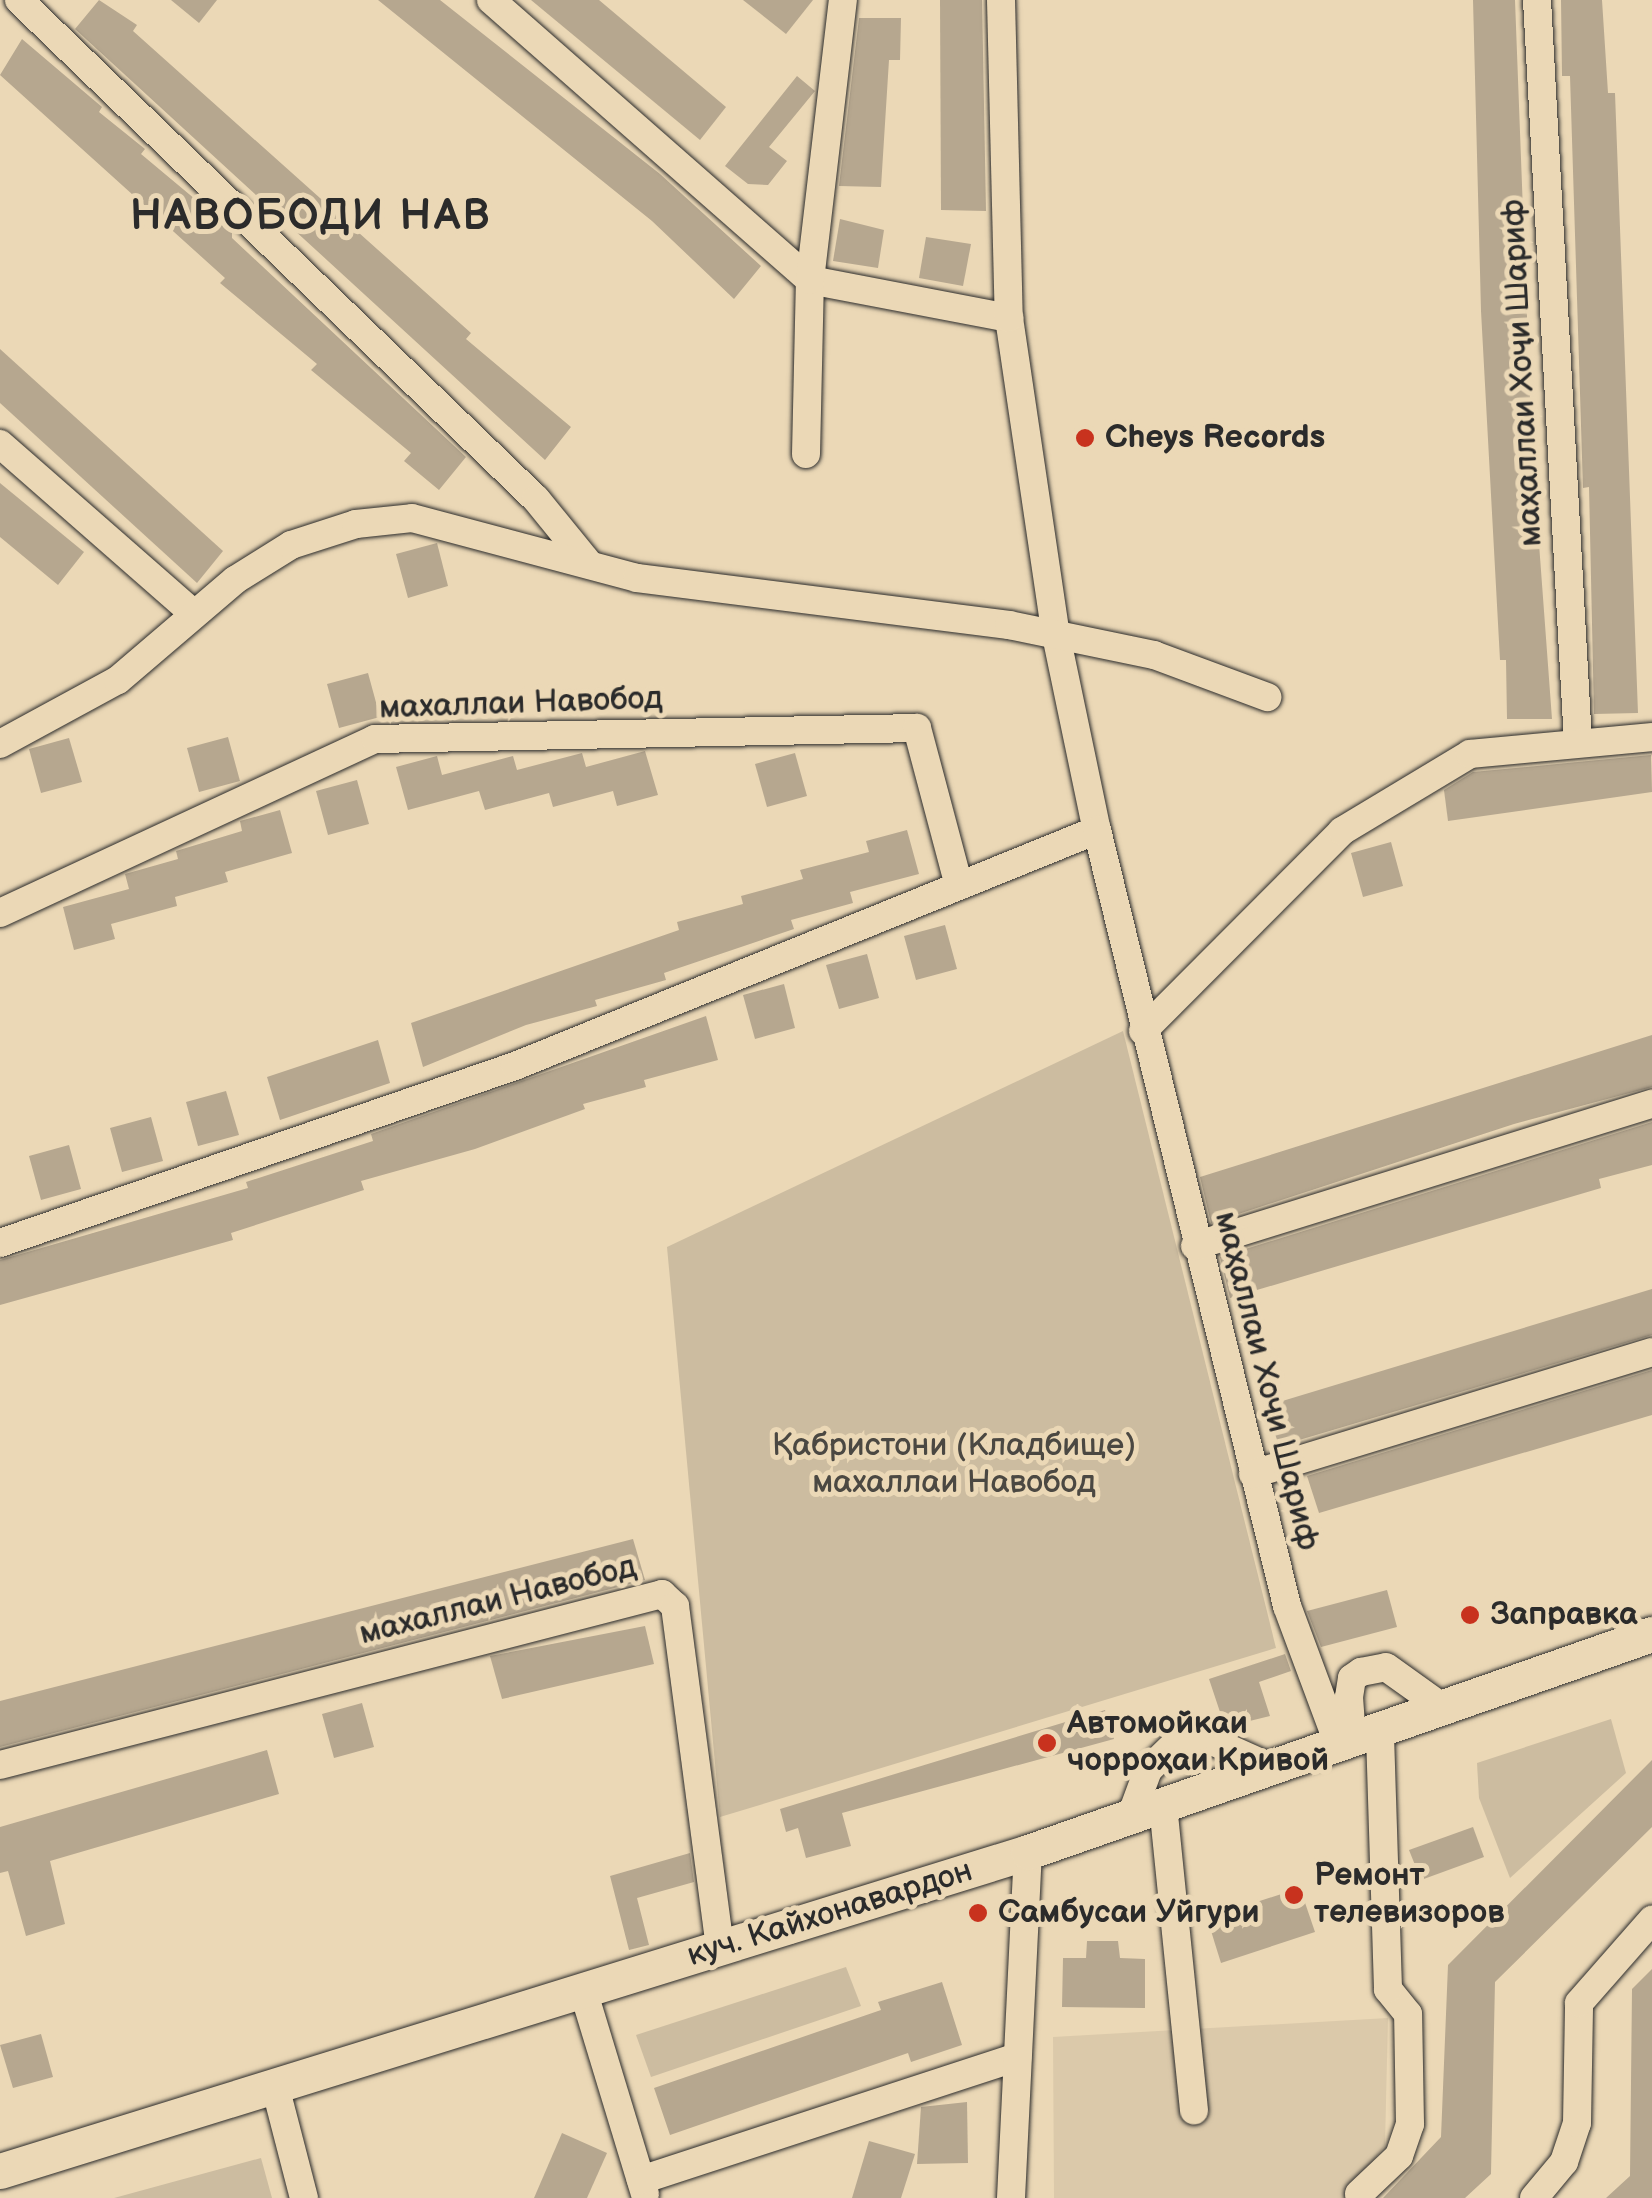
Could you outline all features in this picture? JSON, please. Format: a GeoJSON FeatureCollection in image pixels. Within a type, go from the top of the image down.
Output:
{"type":"FeatureCollection","features":[{"type":"Feature","properties":{"kind":"main road","name":"куч. Кайхонавардон"},"geometry":{"type":"LineString","coordinates":[[0,2171],[1028,1852],[1652,1634]]}},
{"type":"Feature","properties":{"kind":"street"},"geometry":{"type":"LineString","coordinates":[[18,0],[536,498],[589,564]]}},
{"type":"Feature","properties":{"kind":"street"},"geometry":{"type":"LineString","coordinates":[[491,0],[810,280],[1009,318]]}},
{"type":"Feature","properties":{"kind":"street"},"geometry":{"type":"LineString","coordinates":[[806,454],[810,280],[843,0]]}},
{"type":"Feature","properties":{"kind":"street","name":"маҳаллаи Хоҷи Шариф"},"geometry":{"type":"LineString","coordinates":[[1001,0],[1009,318],[1056,634],[1143,1031],[1287,1606],[1357,1737]]}},
{"type":"Feature","properties":{"kind":"street","name":"маҳаллаи Хоҷи Шариф"},"geometry":{"type":"LineString","coordinates":[[1537,0],[1578,743]]}},
{"type":"Feature","properties":{"kind":"street"},"geometry":{"type":"LineString","coordinates":[[0,444],[194,614]]}},
{"type":"Feature","properties":{"kind":"street"},"geometry":{"type":"LineString","coordinates":[[0,744],[118,680],[194,614],[292,546],[356,524],[412,518],[637,578],[1056,634],[1154,655],[1267,697]]}},
{"type":"Feature","properties":{"kind":"street","name":"махаллаи Навобод"},"geometry":{"type":"LineString","coordinates":[[0,912],[375,739],[917,728],[959,886]]}},
{"type":"Feature","properties":{"kind":"street"},"geometry":{"type":"LineString","coordinates":[[1143,1031],[1342,832],[1470,754],[1652,738]]}},
{"type":"Feature","properties":{"kind":"street"},"geometry":{"type":"LineString","coordinates":[[0,1244],[515,1066],[959,886],[1098,835]]}},
{"type":"Feature","properties":{"kind":"street"},"geometry":{"type":"LineString","coordinates":[[1195,1246],[1652,1104]]}},
{"type":"Feature","properties":{"kind":"street"},"geometry":{"type":"LineString","coordinates":[[1253,1474],[1652,1352]]}},
{"type":"Feature","properties":{"kind":"street","name":"махаллаи Навобод"},"geometry":{"type":"LineString","coordinates":[[0,1765],[662,1594],[676,1606],[720,1948]]}},
{"type":"Feature","properties":{"kind":"street"},"geometry":{"type":"LineString","coordinates":[[1359,2194],[1399,2156],[1410,2124],[1408,2014],[1388,1989],[1357,1737],[1348,1697],[1361,1672],[1386,1667],[1442,1707]]}},
{"type":"Feature","properties":{"kind":"street"},"geometry":{"type":"LineString","coordinates":[[1194,2110],[1147,1810],[1148,1770],[1180,1739],[1203,1737],[1270,1767]]}},
{"type":"Feature","properties":{"kind":"street"},"geometry":{"type":"LineString","coordinates":[[1010,2198],[1028,1852]]}},
{"type":"Feature","properties":{"kind":"street"},"geometry":{"type":"LineString","coordinates":[[1534,2198],[1564,2162],[1577,2123],[1579,2002],[1652,1920]]}},
{"type":"Feature","properties":{"kind":"street"},"geometry":{"type":"LineString","coordinates":[[583,1990],[644,2189],[1018,2057]]}},
{"type":"Feature","properties":{"kind":"street"},"geometry":{"type":"LineString","coordinates":[[276,2086],[304,2198]]}},
{"type":"Feature","properties":{"kind":"shaded area"},"geometry":{"type":"Polygon","coordinates":[[[1388,2018],[1385,2145],[1346,2198],[1054,2198],[1053,2037],[1388,2018]]]}},
{"type":"Feature","properties":{"kind":"green space","name":"Қабристони (Кладбище) махаллаи Навобод"},"geometry":{"type":"Polygon","coordinates":[[[1123,1031],[1276,1648],[720,1817],[667,1247],[1123,1031]]]}},
{"type":"Feature","properties":{"kind":"green space"},"geometry":{"type":"Polygon","coordinates":[[[1611,1719],[1626,1773],[1510,1878],[1479,1798],[1477,1763],[1611,1719]]]}},
{"type":"Feature","properties":{"kind":"green space"},"geometry":{"type":"Polygon","coordinates":[[[846,1967],[861,2006],[651,2077],[636,2035],[846,1967]]]}},
{"type":"Feature","properties":{"kind":"green space"},"geometry":{"type":"Polygon","coordinates":[[[261,2158],[272,2198],[114,2198],[261,2158]]]}},
{"type":"Feature","properties":{"kind":"building"},"geometry":{"type":"Polygon","coordinates":[[[99,0],[137,25],[133,31],[471,333],[466,339],[571,427],[545,460],[75,29],[99,0]]]}},
{"type":"Feature","properties":{"kind":"building"},"geometry":{"type":"Polygon","coordinates":[[[171,0],[217,0],[199,23],[171,0]]]}},
{"type":"Feature","properties":{"kind":"building"},"geometry":{"type":"Polygon","coordinates":[[[378,0],[440,0],[660,174],[761,266],[734,299],[652,221],[378,0]]]}},
{"type":"Feature","properties":{"kind":"building"},"geometry":{"type":"Polygon","coordinates":[[[531,0],[599,0],[726,107],[700,140],[531,0]]]}},
{"type":"Feature","properties":{"kind":"building"},"geometry":{"type":"Polygon","coordinates":[[[743,0],[813,0],[786,34],[743,0]]]}},
{"type":"Feature","properties":{"kind":"building"},"geometry":{"type":"Polygon","coordinates":[[[940,0],[982,0],[986,211],[941,210],[940,0]]]}},
{"type":"Feature","properties":{"kind":"building"},"geometry":{"type":"Polygon","coordinates":[[[1473,0],[1515,0],[1532,449],[1552,719],[1507,719],[1506,660],[1500,660],[1481,311],[1473,0]]]}},
{"type":"Feature","properties":{"kind":"building"},"geometry":{"type":"Polygon","coordinates":[[[1561,0],[1602,0],[1608,93],[1615,93],[1638,713],[1594,714],[1589,487],[1583,488],[1570,76],[1562,76],[1561,0]]]}},
{"type":"Feature","properties":{"kind":"building"},"geometry":{"type":"Polygon","coordinates":[[[859,18],[901,18],[900,60],[889,60],[881,187],[839,186],[859,18]]]}},
{"type":"Feature","properties":{"kind":"building"},"geometry":{"type":"Polygon","coordinates":[[[22,39],[102,107],[99,112],[145,149],[141,154],[232,230],[232,238],[466,457],[439,490],[404,461],[411,453],[311,370],[317,364],[220,283],[225,278],[0,75],[22,39]]]}},
{"type":"Feature","properties":{"kind":"building"},"geometry":{"type":"Polygon","coordinates":[[[797,76],[815,91],[769,147],[787,161],[768,185],[748,184],[725,166],[797,76]]]}},
{"type":"Feature","properties":{"kind":"building"},"geometry":{"type":"Polygon","coordinates":[[[840,219],[884,230],[878,268],[833,261],[840,219]]]}},
{"type":"Feature","properties":{"kind":"building"},"geometry":{"type":"Polygon","coordinates":[[[926,237],[971,244],[963,286],[919,278],[926,237]]]}},
{"type":"Feature","properties":{"kind":"building"},"geometry":{"type":"Polygon","coordinates":[[[0,349],[223,551],[197,583],[0,403],[0,349]]]}},
{"type":"Feature","properties":{"kind":"building"},"geometry":{"type":"Polygon","coordinates":[[[0,483],[84,552],[58,585],[0,537],[0,483]]]}},
{"type":"Feature","properties":{"kind":"building"},"geometry":{"type":"Polygon","coordinates":[[[437,543],[448,586],[408,598],[396,554],[437,543]]]}},
{"type":"Feature","properties":{"kind":"building"},"geometry":{"type":"Polygon","coordinates":[[[368,673],[380,717],[339,728],[327,684],[368,673]]]}},
{"type":"Feature","properties":{"kind":"building"},"geometry":{"type":"Polygon","coordinates":[[[228,737],[240,781],[199,792],[187,748],[228,737]]]}},
{"type":"Feature","properties":{"kind":"building"},"geometry":{"type":"Polygon","coordinates":[[[69,738],[82,782],[41,793],[29,749],[69,738]]]}},
{"type":"Feature","properties":{"kind":"building"},"geometry":{"type":"Polygon","coordinates":[[[645,751],[658,795],[617,806],[613,791],[553,807],[549,793],[485,810],[479,791],[408,810],[396,767],[437,756],[442,775],[513,756],[517,770],[582,753],[586,767],[645,751]]]}},
{"type":"Feature","properties":{"kind":"building"},"geometry":{"type":"Polygon","coordinates":[[[795,753],[807,796],[767,807],[755,764],[795,753]]]}},
{"type":"Feature","properties":{"kind":"building"},"geometry":{"type":"Polygon","coordinates":[[[1651,755],[1652,792],[1448,821],[1444,790],[1473,772],[1651,755]]]}},
{"type":"Feature","properties":{"kind":"building"},"geometry":{"type":"Polygon","coordinates":[[[357,780],[369,824],[328,835],[316,791],[357,780]]]}},
{"type":"Feature","properties":{"kind":"building"},"geometry":{"type":"Polygon","coordinates":[[[280,810],[292,853],[225,872],[228,882],[175,897],[177,906],[111,924],[115,939],[74,950],[63,907],[129,889],[125,874],[178,859],[176,851],[242,831],[240,821],[280,810]]]}},
{"type":"Feature","properties":{"kind":"building"},"geometry":{"type":"Polygon","coordinates":[[[907,830],[919,874],[850,892],[853,903],[791,920],[794,929],[664,973],[666,980],[595,1000],[597,1006],[526,1025],[423,1067],[411,1023],[679,930],[677,922],[743,904],[741,896],[803,879],[800,870],[869,852],[866,841],[907,830]]]}},
{"type":"Feature","properties":{"kind":"building"},"geometry":{"type":"Polygon","coordinates":[[[1391,842],[1403,886],[1363,897],[1351,853],[1391,842]]]}},
{"type":"Feature","properties":{"kind":"building"},"geometry":{"type":"Polygon","coordinates":[[[945,925],[957,969],[916,980],[904,936],[945,925]]]}},
{"type":"Feature","properties":{"kind":"building"},"geometry":{"type":"Polygon","coordinates":[[[867,954],[879,998],[839,1009],[826,965],[867,954]]]}},
{"type":"Feature","properties":{"kind":"building"},"geometry":{"type":"Polygon","coordinates":[[[784,984],[795,1028],[755,1039],[743,995],[784,984]]]}},
{"type":"Feature","properties":{"kind":"building"},"geometry":{"type":"Polygon","coordinates":[[[706,1016],[718,1060],[644,1080],[646,1087],[583,1104],[585,1109],[475,1149],[361,1181],[364,1190],[231,1233],[233,1240],[0,1305],[0,1260],[248,1188],[246,1182],[373,1141],[371,1134],[706,1016]]]}},
{"type":"Feature","properties":{"kind":"building"},"geometry":{"type":"Polygon","coordinates":[[[1652,1035],[1652,1087],[1514,1124],[1211,1223],[1200,1177],[1652,1035]]]}},
{"type":"Feature","properties":{"kind":"building"},"geometry":{"type":"Polygon","coordinates":[[[378,1040],[390,1083],[280,1120],[267,1077],[378,1040]]]}},
{"type":"Feature","properties":{"kind":"building"},"geometry":{"type":"Polygon","coordinates":[[[226,1091],[239,1135],[198,1146],[186,1102],[226,1091]]]}},
{"type":"Feature","properties":{"kind":"building"},"geometry":{"type":"Polygon","coordinates":[[[151,1117],[163,1161],[122,1172],[110,1128],[151,1117]]]}},
{"type":"Feature","properties":{"kind":"building"},"geometry":{"type":"Polygon","coordinates":[[[1652,1122],[1652,1165],[1599,1179],[1601,1188],[1230,1298],[1220,1257],[1652,1122]]]}},
{"type":"Feature","properties":{"kind":"building"},"geometry":{"type":"Polygon","coordinates":[[[69,1145],[81,1189],[41,1200],[29,1156],[69,1145]]]}},
{"type":"Feature","properties":{"kind":"building"},"geometry":{"type":"Polygon","coordinates":[[[1652,1289],[1652,1335],[1279,1446],[1266,1406],[1652,1289]]]}},
{"type":"Feature","properties":{"kind":"building"},"geometry":{"type":"Polygon","coordinates":[[[1652,1370],[1652,1415],[1319,1513],[1307,1476],[1652,1370]]]}},
{"type":"Feature","properties":{"kind":"building"},"geometry":{"type":"Polygon","coordinates":[[[633,1539],[645,1580],[0,1747],[0,1701],[633,1539]]]}},
{"type":"Feature","properties":{"kind":"building"},"geometry":{"type":"Polygon","coordinates":[[[1387,1590],[1397,1627],[1321,1647],[1307,1611],[1387,1590]]]}},
{"type":"Feature","properties":{"kind":"building"},"geometry":{"type":"Polygon","coordinates":[[[645,1626],[654,1664],[502,1699],[490,1656],[645,1626]]]}},
{"type":"Feature","properties":{"kind":"building"},"geometry":{"type":"Polygon","coordinates":[[[1285,1654],[1291,1671],[1259,1682],[1270,1716],[1225,1727],[1209,1679],[1285,1654]]]}},
{"type":"Feature","properties":{"kind":"building"},"geometry":{"type":"Polygon","coordinates":[[[362,1703],[374,1747],[334,1758],[322,1714],[362,1703]]]}},
{"type":"Feature","properties":{"kind":"building"},"geometry":{"type":"Polygon","coordinates":[[[1105,1710],[1114,1739],[842,1813],[851,1846],[806,1858],[798,1828],[786,1832],[780,1809],[1105,1710]]]}},
{"type":"Feature","properties":{"kind":"building"},"geometry":{"type":"Polygon","coordinates":[[[267,1750],[279,1794],[50,1861],[65,1924],[26,1936],[8,1871],[0,1873],[0,1827],[267,1750]]]}},
{"type":"Feature","properties":{"kind":"building"},"geometry":{"type":"Polygon","coordinates":[[[1652,1760],[1652,1827],[1495,1982],[1491,2174],[1465,2198],[1383,2198],[1441,2137],[1448,1965],[1652,1760]]]}},
{"type":"Feature","properties":{"kind":"building"},"geometry":{"type":"Polygon","coordinates":[[[1473,1827],[1484,1857],[1421,1880],[1409,1850],[1473,1827]]]}},
{"type":"Feature","properties":{"kind":"building"},"geometry":{"type":"Polygon","coordinates":[[[690,1853],[694,1882],[637,1898],[649,1945],[629,1950],[610,1876],[690,1853]]]}},
{"type":"Feature","properties":{"kind":"building"},"geometry":{"type":"Polygon","coordinates":[[[1300,1888],[1315,1932],[1221,1963],[1207,1918],[1300,1888]]]}},
{"type":"Feature","properties":{"kind":"building"},"geometry":{"type":"Polygon","coordinates":[[[1087,1941],[1118,1941],[1120,1958],[1145,1959],[1145,2008],[1062,2007],[1063,1958],[1086,1958],[1087,1941]]]}},
{"type":"Feature","properties":{"kind":"building"},"geometry":{"type":"Polygon","coordinates":[[[1652,1969],[1652,2198],[1606,2198],[1630,2176],[1632,1989],[1652,1969]]]}},
{"type":"Feature","properties":{"kind":"building"},"geometry":{"type":"Polygon","coordinates":[[[942,1982],[962,2045],[911,2062],[908,2053],[670,2135],[654,2088],[881,2010],[878,2002],[942,1982]]]}},
{"type":"Feature","properties":{"kind":"building"},"geometry":{"type":"Polygon","coordinates":[[[41,2034],[53,2077],[13,2088],[0,2045],[41,2034]]]}},
{"type":"Feature","properties":{"kind":"building"},"geometry":{"type":"Polygon","coordinates":[[[967,2102],[968,2163],[917,2164],[921,2107],[967,2102]]]}},
{"type":"Feature","properties":{"kind":"building"},"geometry":{"type":"Polygon","coordinates":[[[562,2133],[607,2153],[587,2198],[534,2198],[562,2133]]]}},
{"type":"Feature","properties":{"kind":"building"},"geometry":{"type":"Polygon","coordinates":[[[869,2141],[915,2154],[901,2198],[852,2198],[869,2141]]]}},
{"type":"Feature","properties":{"kind":"place","name":"Cheys Records"},"geometry":{"type":"Point","coordinates":[1085,438]}},
{"type":"Feature","properties":{"kind":"place","name":"Заправка"},"geometry":{"type":"Point","coordinates":[1470,1615]}},
{"type":"Feature","properties":{"kind":"place","name":"Автомойкаи чорроҳаи Кривой"},"geometry":{"type":"Point","coordinates":[1047,1743]}},
{"type":"Feature","properties":{"kind":"place","name":"Ремонт телевизоров"},"geometry":{"type":"Point","coordinates":[1294,1895]}},
{"type":"Feature","properties":{"kind":"place","name":"Самбусаи Уйгури"},"geometry":{"type":"Point","coordinates":[978,1913]}},
{"type":"Feature","properties":{"kind":"district","name":"НАВОБОДИ НАВ"},"geometry":{"type":"Point","coordinates":[311,217]}}]}
